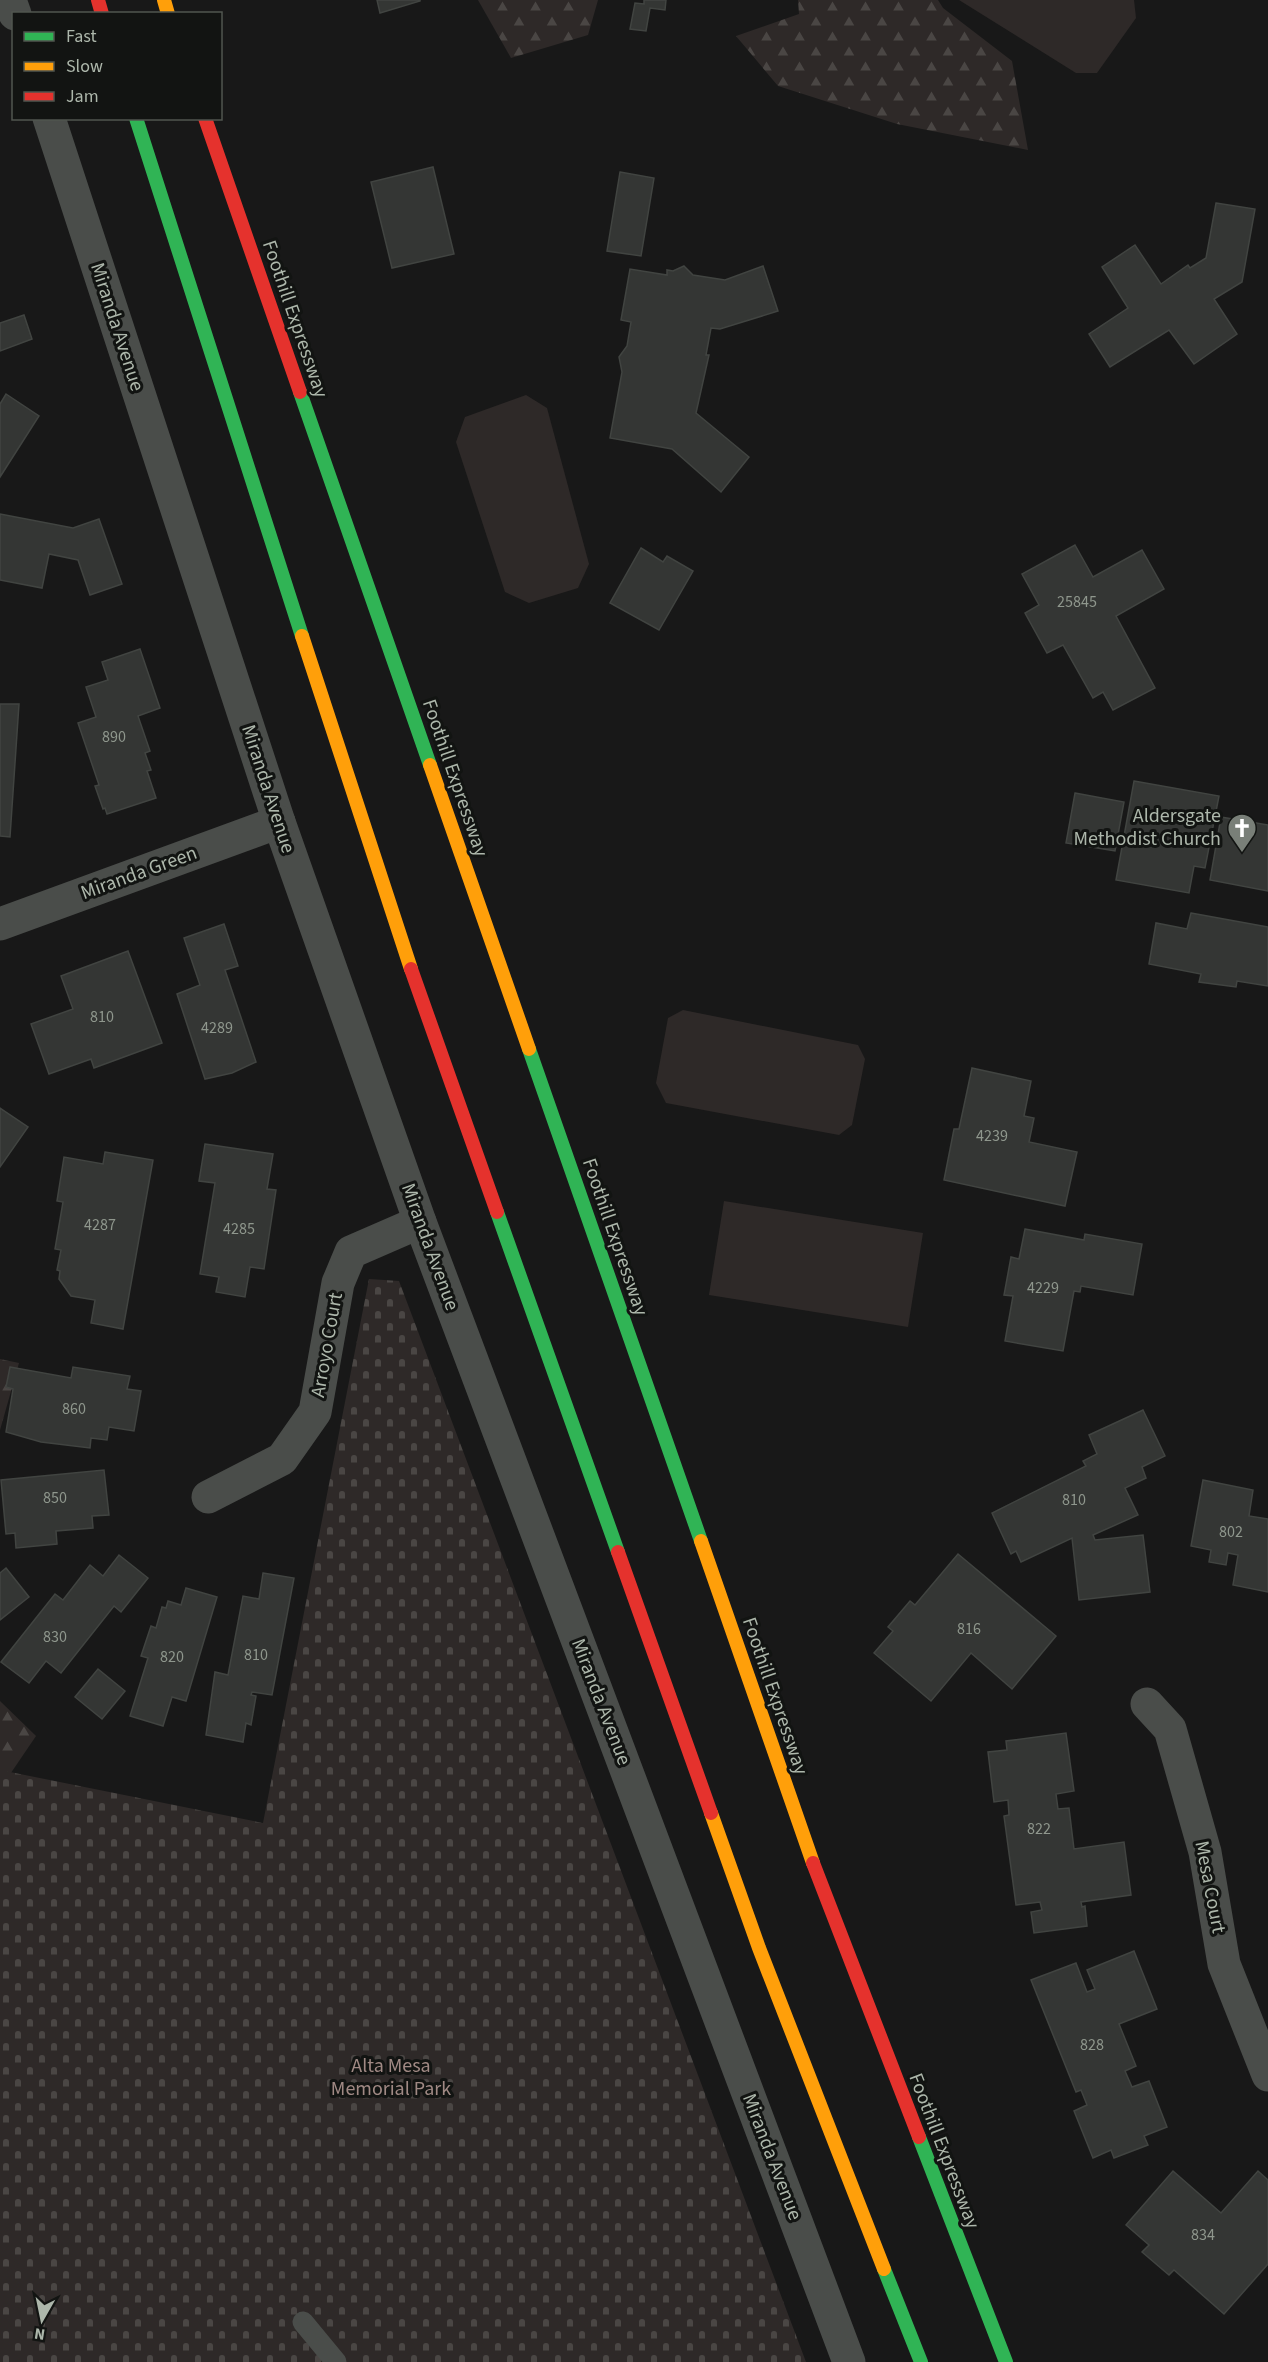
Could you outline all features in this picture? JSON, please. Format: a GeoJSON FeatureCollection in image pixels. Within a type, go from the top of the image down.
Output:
{"type":"FeatureCollection","features":[{"type":"Feature","properties":{"kind":"highway"},"geometry":{"type":"LineString","coordinates":[[137,120],[394,921],[759,1948],[921,2362]]}},
{"type":"Feature","properties":{"kind":"highway","name":"Foothill Expressway"},"geometry":{"type":"LineString","coordinates":[[206,120],[821,1886],[1006,2362]]}},
{"type":"Feature","properties":{"kind":"street","name":"Miranda Avenue"},"geometry":{"type":"LineString","coordinates":[[50,120],[279,822],[420,1222],[849,2362]]}},
{"type":"Feature","properties":{"kind":"street","name":"Miranda Green"},"geometry":{"type":"LineString","coordinates":[[0,924],[279,822]]}},
{"type":"Feature","properties":{"kind":"street","name":"Arroyo Court"},"geometry":{"type":"LineString","coordinates":[[208,1497],[282,1459],[315,1412],[338,1283],[351,1252],[420,1222]]}},
{"type":"Feature","properties":{"kind":"street","name":"Mesa Court"},"geometry":{"type":"LineString","coordinates":[[1148,1704],[1170,1729],[1205,1852],[1224,1964],[1268,2075]]}},
{"type":"Feature","properties":{"kind":"lane"},"geometry":{"type":"LineString","coordinates":[[303,2322],[336,2362]]}},
{"type":"Feature","properties":{"kind":"green space"},"geometry":{"type":"Polygon","coordinates":[[[478,0],[598,0],[588,35],[511,58],[478,0]]]}},
{"type":"Feature","properties":{"kind":"green space"},"geometry":{"type":"Polygon","coordinates":[[[798,0],[938,0],[943,8],[1012,61],[1028,150],[897,124],[778,86],[736,36],[799,14],[798,0]]]}},
{"type":"Feature","properties":{"kind":"green space"},"geometry":{"type":"Polygon","coordinates":[[[959,0],[1134,0],[1136,18],[1097,73],[1076,73],[959,0]]]}},
{"type":"Feature","properties":{"kind":"green space"},"geometry":{"type":"Polygon","coordinates":[[[526,395],[547,408],[589,564],[578,588],[529,603],[505,592],[456,442],[465,417],[526,395]]]}},
{"type":"Feature","properties":{"kind":"green space"},"geometry":{"type":"Polygon","coordinates":[[[683,1010],[858,1045],[865,1059],[852,1125],[839,1135],[666,1103],[656,1083],[668,1018],[683,1010]]]}},
{"type":"Feature","properties":{"kind":"green space"},"geometry":{"type":"Polygon","coordinates":[[[724,1201],[923,1233],[908,1327],[709,1295],[724,1201]]]}},
{"type":"Feature","properties":{"kind":"green space","name":"Alta Mesa Memorial Park"},"geometry":{"type":"Polygon","coordinates":[[[369,1279],[399,1281],[806,2362],[0,2362],[0,1770],[263,1823],[369,1279]]]}},
{"type":"Feature","properties":{"kind":"green space"},"geometry":{"type":"Polygon","coordinates":[[[0,1359],[19,1363],[0,1430],[0,1359]]]}},
{"type":"Feature","properties":{"kind":"green space"},"geometry":{"type":"Polygon","coordinates":[[[0,1701],[36,1736],[0,1789],[0,1701]]]}},
{"type":"Feature","properties":{"kind":"building"},"geometry":{"type":"Polygon","coordinates":[[[377,0],[420,0],[420,1],[380,13],[377,0]]]}},
{"type":"Feature","properties":{"kind":"building"},"geometry":{"type":"Polygon","coordinates":[[[644,0],[666,0],[665,10],[650,8],[646,31],[630,29],[635,3],[644,4],[644,0]]]}},
{"type":"Feature","properties":{"kind":"building"},"geometry":{"type":"Polygon","coordinates":[[[433,167],[454,254],[392,268],[371,182],[433,167]]]}},
{"type":"Feature","properties":{"kind":"building"},"geometry":{"type":"Polygon","coordinates":[[[620,172],[654,178],[641,256],[607,251],[620,172]]]}},
{"type":"Feature","properties":{"kind":"building"},"geometry":{"type":"Polygon","coordinates":[[[1216,203],[1255,209],[1242,282],[1214,299],[1237,334],[1194,364],[1169,330],[1110,367],[1089,334],[1128,308],[1102,267],[1135,245],[1161,284],[1188,265],[1190,268],[1206,258],[1216,203]]]}},
{"type":"Feature","properties":{"kind":"building"},"geometry":{"type":"Polygon","coordinates":[[[684,266],[693,275],[725,280],[763,266],[778,311],[720,329],[711,328],[706,355],[709,355],[696,413],[749,457],[721,492],[672,449],[610,438],[622,372],[619,357],[627,346],[631,322],[621,320],[630,269],[667,275],[667,270],[673,271],[684,266]]]}},
{"type":"Feature","properties":{"kind":"building"},"geometry":{"type":"Polygon","coordinates":[[[24,315],[32,339],[0,351],[0,323],[24,315]]]}},
{"type":"Feature","properties":{"kind":"building"},"geometry":{"type":"Polygon","coordinates":[[[6,394],[39,416],[0,477],[0,404],[6,394]]]}},
{"type":"Feature","properties":{"kind":"building"},"geometry":{"type":"Polygon","coordinates":[[[0,514],[73,528],[99,519],[122,584],[90,595],[78,560],[49,554],[42,588],[0,580],[0,514]]]}},
{"type":"Feature","properties":{"kind":"building"},"geometry":{"type":"Polygon","coordinates":[[[1075,545],[1093,577],[1142,550],[1164,589],[1116,616],[1155,688],[1113,710],[1103,692],[1093,698],[1063,645],[1047,653],[1025,613],[1039,605],[1022,574],[1075,545]]]}},
{"type":"Feature","properties":{"kind":"building"},"geometry":{"type":"Polygon","coordinates":[[[641,548],[663,562],[667,556],[693,571],[659,630],[610,603],[641,548]]]}},
{"type":"Feature","properties":{"kind":"building"},"geometry":{"type":"Polygon","coordinates":[[[140,649],[160,708],[138,716],[150,751],[145,753],[151,770],[147,771],[156,798],[107,814],[95,786],[99,785],[78,723],[96,717],[86,687],[108,680],[102,662],[140,649]]]}},
{"type":"Feature","properties":{"kind":"building"},"geometry":{"type":"Polygon","coordinates":[[[0,704],[19,704],[10,837],[0,836],[0,704]]]}},
{"type":"Feature","properties":{"kind":"building"},"geometry":{"type":"Polygon","coordinates":[[[1134,781],[1219,796],[1205,868],[1194,866],[1189,893],[1116,880],[1134,781]]]}},
{"type":"Feature","properties":{"kind":"building"},"geometry":{"type":"Polygon","coordinates":[[[1075,793],[1124,802],[1115,851],[1066,843],[1075,793]]]}},
{"type":"Feature","properties":{"kind":"building","name":"Aldersgate Methodist Church"},"geometry":{"type":"Polygon","coordinates":[[[1221,817],[1268,825],[1268,891],[1210,880],[1221,817]]]}},
{"type":"Feature","properties":{"kind":"building"},"geometry":{"type":"Polygon","coordinates":[[[1191,913],[1268,927],[1268,986],[1237,981],[1236,987],[1199,982],[1201,974],[1149,964],[1156,923],[1187,929],[1191,913]]]}},
{"type":"Feature","properties":{"kind":"building"},"geometry":{"type":"Polygon","coordinates":[[[224,924],[238,966],[225,970],[256,1062],[232,1073],[205,1079],[177,994],[200,985],[184,938],[224,924]]]}},
{"type":"Feature","properties":{"kind":"building"},"geometry":{"type":"Polygon","coordinates":[[[128,951],[162,1043],[94,1068],[91,1059],[49,1074],[31,1024],[73,1009],[61,976],[128,951]]]}},
{"type":"Feature","properties":{"kind":"building"},"geometry":{"type":"Polygon","coordinates":[[[972,1068],[1031,1081],[1024,1116],[1034,1118],[1029,1142],[1077,1152],[1065,1206],[944,1180],[954,1129],[959,1129],[972,1068]]]}},
{"type":"Feature","properties":{"kind":"building"},"geometry":{"type":"Polygon","coordinates":[[[0,1108],[28,1127],[0,1167],[0,1108]]]}},
{"type":"Feature","properties":{"kind":"building"},"geometry":{"type":"Polygon","coordinates":[[[205,1144],[273,1154],[267,1189],[276,1190],[264,1269],[250,1267],[245,1297],[216,1292],[219,1277],[200,1274],[215,1183],[199,1181],[205,1144]]]}},
{"type":"Feature","properties":{"kind":"building"},"geometry":{"type":"Polygon","coordinates":[[[105,1152],[153,1160],[123,1329],[91,1323],[95,1300],[71,1296],[59,1279],[60,1271],[57,1270],[61,1250],[55,1249],[63,1202],[57,1201],[64,1157],[103,1164],[105,1152]]]}},
{"type":"Feature","properties":{"kind":"building"},"geometry":{"type":"Polygon","coordinates":[[[1025,1229],[1084,1240],[1085,1234],[1142,1244],[1133,1295],[1081,1286],[1080,1292],[1074,1291],[1063,1351],[1005,1341],[1013,1296],[1004,1295],[1011,1257],[1019,1259],[1025,1229]]]}},
{"type":"Feature","properties":{"kind":"building"},"geometry":{"type":"Polygon","coordinates":[[[10,1367],[71,1378],[73,1367],[130,1376],[127,1389],[141,1391],[134,1431],[109,1427],[107,1440],[91,1438],[90,1448],[41,1442],[6,1432],[13,1389],[6,1387],[10,1367]]]}},
{"type":"Feature","properties":{"kind":"building"},"geometry":{"type":"Polygon","coordinates":[[[1143,1410],[1165,1456],[1142,1467],[1146,1478],[1125,1488],[1138,1515],[1093,1535],[1095,1540],[1143,1535],[1150,1592],[1079,1600],[1072,1538],[1021,1562],[1016,1551],[1011,1554],[992,1513],[1086,1466],[1083,1461],[1097,1454],[1089,1435],[1143,1410]]]}},
{"type":"Feature","properties":{"kind":"building"},"geometry":{"type":"Polygon","coordinates":[[[104,1470],[109,1515],[92,1516],[93,1528],[56,1531],[57,1544],[16,1548],[15,1533],[6,1534],[1,1480],[104,1470]]]}},
{"type":"Feature","properties":{"kind":"building"},"geometry":{"type":"Polygon","coordinates":[[[1203,1480],[1253,1490],[1249,1516],[1268,1519],[1268,1592],[1233,1585],[1238,1555],[1228,1553],[1226,1565],[1209,1562],[1211,1550],[1191,1546],[1203,1480]]]}},
{"type":"Feature","properties":{"kind":"building"},"geometry":{"type":"Polygon","coordinates":[[[958,1554],[1056,1636],[1012,1689],[971,1653],[931,1701],[874,1653],[893,1631],[888,1627],[910,1601],[915,1605],[958,1554]]]}},
{"type":"Feature","properties":{"kind":"building"},"geometry":{"type":"Polygon","coordinates":[[[119,1555],[148,1578],[121,1612],[114,1606],[61,1673],[46,1661],[29,1683],[1,1662],[55,1594],[63,1600],[90,1565],[103,1576],[119,1555]]]}},
{"type":"Feature","properties":{"kind":"building"},"geometry":{"type":"Polygon","coordinates":[[[6,1568],[29,1597],[0,1620],[0,1573],[6,1568]]]}},
{"type":"Feature","properties":{"kind":"building"},"geometry":{"type":"Polygon","coordinates":[[[263,1573],[294,1578],[272,1695],[252,1692],[251,1695],[256,1696],[251,1725],[246,1723],[243,1742],[206,1735],[215,1672],[228,1675],[243,1596],[259,1599],[263,1573]]]}},
{"type":"Feature","properties":{"kind":"building"},"geometry":{"type":"Polygon","coordinates":[[[186,1588],[217,1597],[186,1701],[172,1697],[163,1726],[130,1716],[148,1658],[141,1656],[151,1626],[156,1628],[162,1607],[166,1608],[168,1601],[181,1605],[186,1588]]]}},
{"type":"Feature","properties":{"kind":"building"},"geometry":{"type":"Polygon","coordinates":[[[98,1669],[125,1691],[102,1719],[75,1697],[98,1669]]]}},
{"type":"Feature","properties":{"kind":"building"},"geometry":{"type":"Polygon","coordinates":[[[1066,1733],[1074,1791],[1056,1794],[1058,1809],[1069,1808],[1074,1849],[1124,1842],[1131,1895],[1081,1902],[1082,1907],[1085,1906],[1087,1926],[1034,1933],[1031,1912],[1042,1910],[1040,1902],[1016,1905],[1004,1816],[1009,1815],[1008,1800],[994,1802],[988,1752],[1007,1750],[1006,1741],[1066,1733]]]}},
{"type":"Feature","properties":{"kind":"building"},"geometry":{"type":"Polygon","coordinates":[[[1134,1951],[1157,2009],[1119,2024],[1136,2066],[1125,2071],[1132,2087],[1149,2081],[1167,2127],[1144,2136],[1148,2145],[1114,2158],[1111,2150],[1093,2158],[1074,2111],[1087,2105],[1081,2090],[1076,2092],[1031,1980],[1076,1963],[1087,1992],[1095,1989],[1087,1970],[1134,1951]]]}},
{"type":"Feature","properties":{"kind":"building"},"geometry":{"type":"Polygon","coordinates":[[[1173,2171],[1221,2213],[1258,2171],[1268,2180],[1268,2264],[1224,2314],[1174,2270],[1169,2275],[1142,2252],[1149,2245],[1126,2225],[1173,2171]]]}},
{"type":"Feature","properties":{"kind":"traffic: fast"},"geometry":{"type":"LineString","coordinates":[[137,120],[302,636]]}},
{"type":"Feature","properties":{"kind":"traffic: fast"},"geometry":{"type":"LineString","coordinates":[[300,392],[430,765]]}},
{"type":"Feature","properties":{"kind":"traffic: fast"},"geometry":{"type":"LineString","coordinates":[[529,1049],[701,1541]]}},
{"type":"Feature","properties":{"kind":"traffic: fast"},"geometry":{"type":"LineString","coordinates":[[497,1212],[618,1552]]}},
{"type":"Feature","properties":{"kind":"traffic: fast"},"geometry":{"type":"LineString","coordinates":[[919,2137],[1006,2362]]}},
{"type":"Feature","properties":{"kind":"traffic: fast"},"geometry":{"type":"LineString","coordinates":[[884,2269],[921,2362]]}},
{"type":"Feature","properties":{"kind":"traffic: slow"},"geometry":{"type":"LineString","coordinates":[[164,0],[167,12]]}},
{"type":"Feature","properties":{"kind":"traffic: slow"},"geometry":{"type":"LineString","coordinates":[[302,636],[411,969]]}},
{"type":"Feature","properties":{"kind":"traffic: slow"},"geometry":{"type":"LineString","coordinates":[[430,765],[529,1049]]}},
{"type":"Feature","properties":{"kind":"traffic: slow"},"geometry":{"type":"LineString","coordinates":[[701,1541],[813,1863]]}},
{"type":"Feature","properties":{"kind":"traffic: slow"},"geometry":{"type":"LineString","coordinates":[[711,1813],[759,1948],[884,2269]]}},
{"type":"Feature","properties":{"kind":"traffic: jam"},"geometry":{"type":"LineString","coordinates":[[98,0],[101,12]]}},
{"type":"Feature","properties":{"kind":"traffic: jam"},"geometry":{"type":"LineString","coordinates":[[206,120],[300,392]]}},
{"type":"Feature","properties":{"kind":"traffic: jam"},"geometry":{"type":"LineString","coordinates":[[411,969],[497,1212]]}},
{"type":"Feature","properties":{"kind":"traffic: jam"},"geometry":{"type":"LineString","coordinates":[[618,1552],[711,1813]]}},
{"type":"Feature","properties":{"kind":"traffic: jam"},"geometry":{"type":"LineString","coordinates":[[813,1863],[919,2137]]}},
{"type":"Feature","properties":{"kind":"place","name":"Aldersgate Methodist Church"},"geometry":{"type":"Point","coordinates":[1242,854]}}]}
